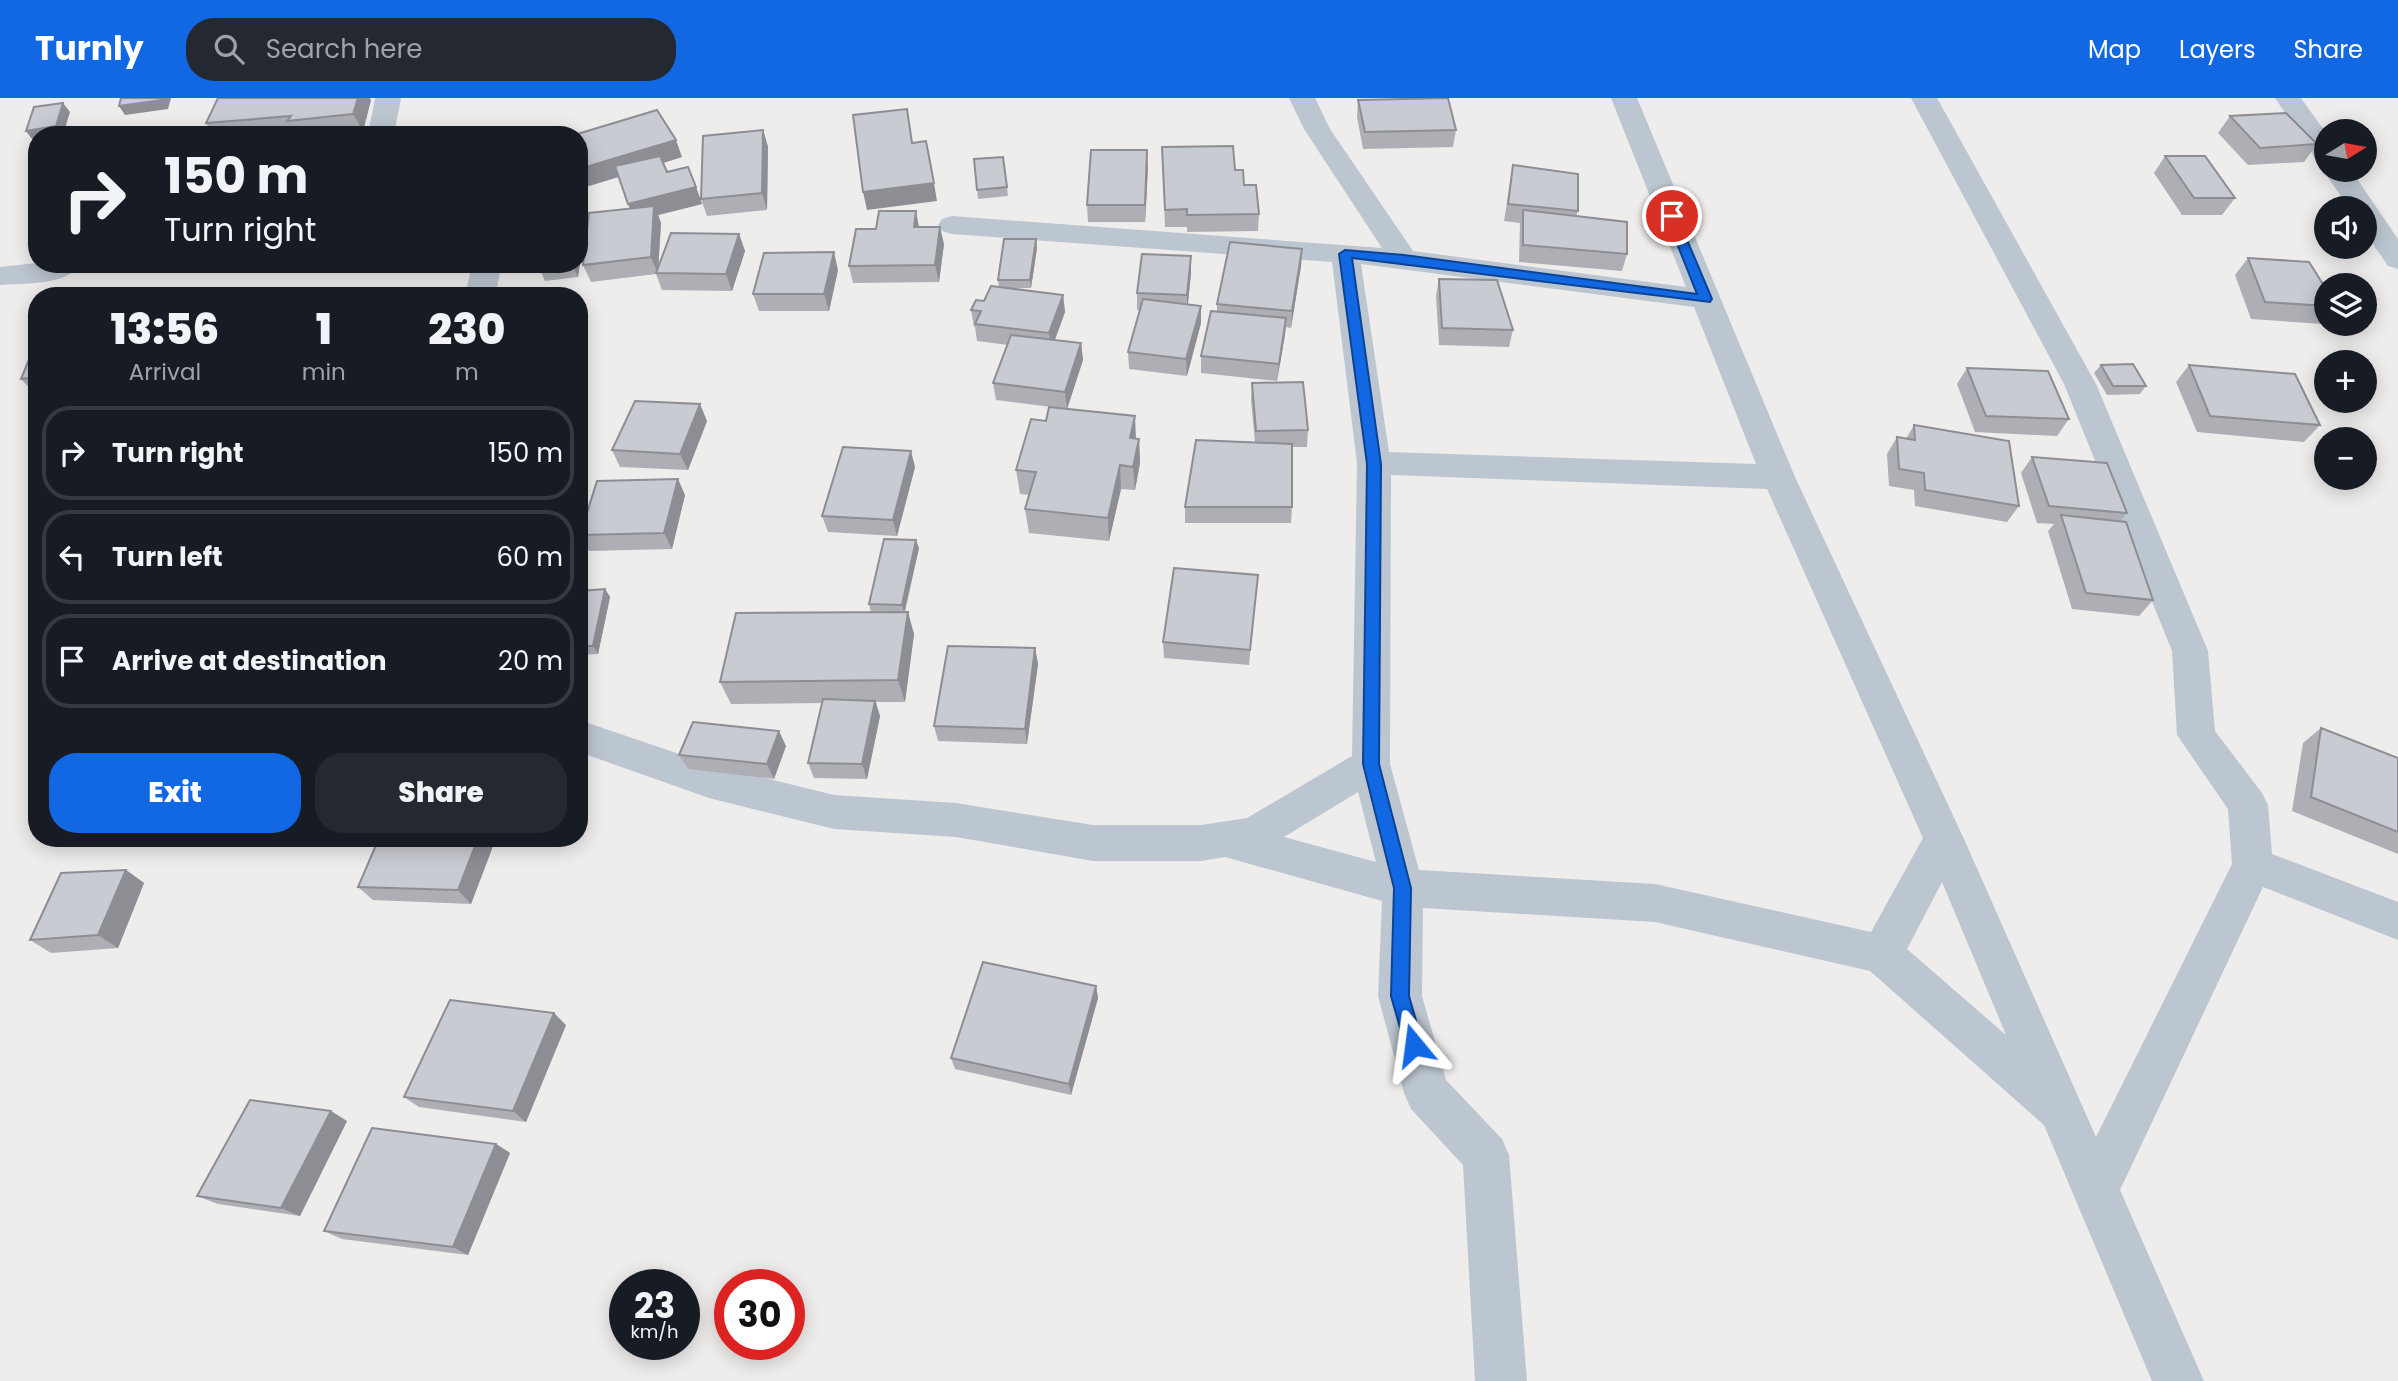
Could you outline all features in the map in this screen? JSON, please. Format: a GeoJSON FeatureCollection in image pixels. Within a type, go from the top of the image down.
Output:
{"type":"FeatureCollection","features":[{"type":"Feature","properties":{"kind":"street"},"geometry":{"type":"LineString","coordinates":[[383,126],[388,98]]}},
{"type":"Feature","properties":{"kind":"street"},"geometry":{"type":"LineString","coordinates":[[1302,98],[1317,129],[1404,259]]}},
{"type":"Feature","properties":{"kind":"street"},"geometry":{"type":"LineString","coordinates":[[1624,98],[1778,477],[1944,839],[2178,1381]]}},
{"type":"Feature","properties":{"kind":"street"},"geometry":{"type":"LineString","coordinates":[[1924,98],[2080,384],[2190,651],[2196,735],[2248,805],[2253,866],[2096,1188]]}},
{"type":"Feature","properties":{"kind":"street"},"geometry":{"type":"LineString","coordinates":[[2288,98],[2314,136]]}},
{"type":"Feature","properties":{"kind":"street"},"geometry":{"type":"LineString","coordinates":[[953,225],[1404,259],[1706,299]]}},
{"type":"Feature","properties":{"kind":"street"},"geometry":{"type":"LineString","coordinates":[[2377,228],[2398,260]]}},
{"type":"Feature","properties":{"kind":"street"},"geometry":{"type":"LineString","coordinates":[[1345,254],[1374,464],[1371,764],[1403,888],[1400,996],[1427,1093],[1486,1155],[1501,1381]]}},
{"type":"Feature","properties":{"kind":"street"},"geometry":{"type":"LineString","coordinates":[[0,276],[28,273]]}},
{"type":"Feature","properties":{"kind":"street"},"geometry":{"type":"LineString","coordinates":[[1374,464],[1778,477]]}},
{"type":"Feature","properties":{"kind":"street"},"geometry":{"type":"LineString","coordinates":[[588,739],[709,781],[834,812],[956,820],[1093,843],[1201,843],[1255,834],[1371,764]]}},
{"type":"Feature","properties":{"kind":"street"},"geometry":{"type":"LineString","coordinates":[[1225,839],[1403,888],[1655,903],[1882,954],[2065,1116]]}},
{"type":"Feature","properties":{"kind":"street"},"geometry":{"type":"LineString","coordinates":[[1882,954],[1944,839]]}},
{"type":"Feature","properties":{"kind":"street"},"geometry":{"type":"LineString","coordinates":[[2253,866],[2398,921]]}},
{"type":"Feature","properties":{"kind":"building"},"geometry":{"type":"Polygon","coordinates":[[[121,98],[162,98],[162,100],[119,106],[121,98]]]}},
{"type":"Feature","properties":{"kind":"building"},"geometry":{"type":"Polygon","coordinates":[[[218,98],[358,98],[353,114],[287,121],[291,116],[206,123],[218,98]]]}},
{"type":"Feature","properties":{"kind":"building"},"geometry":{"type":"Polygon","coordinates":[[[1448,98],[1456,130],[1365,132],[1358,100],[1448,98]]]}},
{"type":"Feature","properties":{"kind":"building"},"geometry":{"type":"Polygon","coordinates":[[[63,103],[56,126],[28,126],[26,131],[34,107],[63,103]]]}},
{"type":"Feature","properties":{"kind":"building"},"geometry":{"type":"Polygon","coordinates":[[[907,109],[912,143],[926,141],[934,183],[863,192],[853,115],[907,109]]]}},
{"type":"Feature","properties":{"kind":"building"},"geometry":{"type":"Polygon","coordinates":[[[657,110],[676,140],[588,166],[588,131],[657,110]]]}},
{"type":"Feature","properties":{"kind":"building"},"geometry":{"type":"Polygon","coordinates":[[[2286,113],[2314,141],[2314,144],[2260,148],[2230,116],[2286,113]]]}},
{"type":"Feature","properties":{"kind":"building"},"geometry":{"type":"Polygon","coordinates":[[[763,130],[762,193],[701,199],[703,136],[763,130]]]}},
{"type":"Feature","properties":{"kind":"building"},"geometry":{"type":"Polygon","coordinates":[[[1233,146],[1235,170],[1243,170],[1244,185],[1256,185],[1259,214],[1187,215],[1187,209],[1165,210],[1162,147],[1233,146]]]}},
{"type":"Feature","properties":{"kind":"building"},"geometry":{"type":"Polygon","coordinates":[[[1091,150],[1147,150],[1145,205],[1087,205],[1091,150]]]}},
{"type":"Feature","properties":{"kind":"building"},"geometry":{"type":"Polygon","coordinates":[[[660,156],[667,172],[688,167],[696,187],[628,204],[615,166],[660,156]]]}},
{"type":"Feature","properties":{"kind":"building"},"geometry":{"type":"Polygon","coordinates":[[[2165,156],[2205,156],[2235,198],[2194,198],[2165,156]]]}},
{"type":"Feature","properties":{"kind":"building"},"geometry":{"type":"Polygon","coordinates":[[[1003,157],[1007,187],[977,190],[974,159],[1003,157]]]}},
{"type":"Feature","properties":{"kind":"building"},"geometry":{"type":"Polygon","coordinates":[[[1513,165],[1578,174],[1578,211],[1508,204],[1513,165]]]}},
{"type":"Feature","properties":{"kind":"building"},"geometry":{"type":"Polygon","coordinates":[[[654,206],[651,257],[588,264],[589,213],[654,206]]]}},
{"type":"Feature","properties":{"kind":"building"},"geometry":{"type":"Polygon","coordinates":[[[1523,210],[1627,222],[1627,254],[1523,245],[1523,210]]]}},
{"type":"Feature","properties":{"kind":"building"},"geometry":{"type":"Polygon","coordinates":[[[879,211],[916,211],[914,227],[940,227],[935,265],[849,266],[856,229],[876,229],[879,211]]]}},
{"type":"Feature","properties":{"kind":"building"},"geometry":{"type":"Polygon","coordinates":[[[671,233],[739,234],[726,274],[656,273],[671,233]]]}},
{"type":"Feature","properties":{"kind":"building"},"geometry":{"type":"Polygon","coordinates":[[[1004,239],[1036,239],[1030,280],[998,280],[1004,239]]]}},
{"type":"Feature","properties":{"kind":"building"},"geometry":{"type":"Polygon","coordinates":[[[1230,242],[1302,249],[1292,311],[1217,304],[1230,242]]]}},
{"type":"Feature","properties":{"kind":"building"},"geometry":{"type":"Polygon","coordinates":[[[834,252],[824,294],[753,294],[764,253],[834,252]]]}},
{"type":"Feature","properties":{"kind":"building"},"geometry":{"type":"Polygon","coordinates":[[[1142,254],[1191,256],[1187,295],[1137,293],[1142,254]]]}},
{"type":"Feature","properties":{"kind":"building"},"geometry":{"type":"Polygon","coordinates":[[[2248,258],[2309,262],[2316,273],[2314,305],[2265,302],[2248,258]]]}},
{"type":"Feature","properties":{"kind":"building"},"geometry":{"type":"Polygon","coordinates":[[[1439,279],[1497,280],[1513,330],[1442,328],[1439,279]]]}},
{"type":"Feature","properties":{"kind":"building"},"geometry":{"type":"Polygon","coordinates":[[[991,286],[1063,295],[1049,333],[975,324],[981,311],[971,310],[976,300],[984,301],[991,286]]]}},
{"type":"Feature","properties":{"kind":"building"},"geometry":{"type":"Polygon","coordinates":[[[1143,299],[1201,306],[1186,359],[1128,352],[1143,299]]]}},
{"type":"Feature","properties":{"kind":"building"},"geometry":{"type":"Polygon","coordinates":[[[1211,311],[1286,318],[1279,364],[1201,356],[1211,311]]]}},
{"type":"Feature","properties":{"kind":"building"},"geometry":{"type":"Polygon","coordinates":[[[1011,335],[1081,343],[1065,392],[993,383],[1011,335]]]}},
{"type":"Feature","properties":{"kind":"building"},"geometry":{"type":"Polygon","coordinates":[[[28,362],[28,378],[21,379],[28,362]]]}},
{"type":"Feature","properties":{"kind":"building"},"geometry":{"type":"Polygon","coordinates":[[[2133,364],[2146,386],[2113,386],[2101,365],[2133,364]]]}},
{"type":"Feature","properties":{"kind":"building"},"geometry":{"type":"Polygon","coordinates":[[[2189,365],[2295,374],[2320,425],[2210,416],[2189,365]]]}},
{"type":"Feature","properties":{"kind":"building"},"geometry":{"type":"Polygon","coordinates":[[[1967,368],[2048,371],[2069,419],[1986,416],[1967,368]]]}},
{"type":"Feature","properties":{"kind":"building"},"geometry":{"type":"Polygon","coordinates":[[[1303,382],[1308,430],[1256,431],[1252,383],[1303,382]]]}},
{"type":"Feature","properties":{"kind":"building"},"geometry":{"type":"Polygon","coordinates":[[[635,401],[700,404],[680,454],[612,450],[635,401]]]}},
{"type":"Feature","properties":{"kind":"building"},"geometry":{"type":"Polygon","coordinates":[[[1049,407],[1135,416],[1130,438],[1139,439],[1133,467],[1120,465],[1108,518],[1025,509],[1036,472],[1016,470],[1031,419],[1046,421],[1049,407]]]}},
{"type":"Feature","properties":{"kind":"building"},"geometry":{"type":"Polygon","coordinates":[[[1914,425],[2009,441],[2019,506],[1925,490],[1924,473],[1899,469],[1897,437],[1915,440],[1914,425]]]}},
{"type":"Feature","properties":{"kind":"building"},"geometry":{"type":"Polygon","coordinates":[[[1196,440],[1292,444],[1292,507],[1185,507],[1196,440]]]}},
{"type":"Feature","properties":{"kind":"building"},"geometry":{"type":"Polygon","coordinates":[[[843,447],[911,451],[893,520],[822,516],[843,447]]]}},
{"type":"Feature","properties":{"kind":"building"},"geometry":{"type":"Polygon","coordinates":[[[2032,457],[2107,463],[2127,513],[2049,506],[2032,457]]]}},
{"type":"Feature","properties":{"kind":"building"},"geometry":{"type":"Polygon","coordinates":[[[678,479],[664,533],[588,535],[588,510],[597,481],[678,479]]]}},
{"type":"Feature","properties":{"kind":"building"},"geometry":{"type":"Polygon","coordinates":[[[2061,515],[2126,522],[2153,600],[2086,593],[2061,515]]]}},
{"type":"Feature","properties":{"kind":"building"},"geometry":{"type":"Polygon","coordinates":[[[884,539],[916,540],[902,605],[869,604],[884,539]]]}},
{"type":"Feature","properties":{"kind":"building"},"geometry":{"type":"Polygon","coordinates":[[[1174,568],[1258,575],[1250,650],[1163,642],[1174,568]]]}},
{"type":"Feature","properties":{"kind":"building"},"geometry":{"type":"Polygon","coordinates":[[[605,589],[593,646],[588,646],[588,590],[605,589]]]}},
{"type":"Feature","properties":{"kind":"building"},"geometry":{"type":"Polygon","coordinates":[[[908,612],[898,680],[720,682],[736,613],[908,612]]]}},
{"type":"Feature","properties":{"kind":"building"},"geometry":{"type":"Polygon","coordinates":[[[948,646],[1035,648],[1025,729],[934,726],[948,646]]]}},
{"type":"Feature","properties":{"kind":"building"},"geometry":{"type":"Polygon","coordinates":[[[823,699],[875,701],[862,764],[808,763],[823,699]]]}},
{"type":"Feature","properties":{"kind":"building"},"geometry":{"type":"Polygon","coordinates":[[[693,722],[779,731],[767,764],[679,755],[693,722]]]}},
{"type":"Feature","properties":{"kind":"building"},"geometry":{"type":"Polygon","coordinates":[[[2321,728],[2398,758],[2398,832],[2311,797],[2321,728]]]}},
{"type":"Feature","properties":{"kind":"building"},"geometry":{"type":"Polygon","coordinates":[[[375,847],[475,847],[458,890],[358,887],[375,847]]]}},
{"type":"Feature","properties":{"kind":"building"},"geometry":{"type":"Polygon","coordinates":[[[126,870],[98,935],[30,940],[61,873],[126,870]]]}},
{"type":"Feature","properties":{"kind":"building"},"geometry":{"type":"Polygon","coordinates":[[[983,962],[1096,986],[1069,1084],[951,1058],[983,962]]]}},
{"type":"Feature","properties":{"kind":"building"},"geometry":{"type":"Polygon","coordinates":[[[450,1000],[554,1013],[513,1111],[404,1097],[450,1000]]]}},
{"type":"Feature","properties":{"kind":"building"},"geometry":{"type":"Polygon","coordinates":[[[250,1100],[331,1111],[281,1208],[197,1196],[250,1100]]]}},
{"type":"Feature","properties":{"kind":"building"},"geometry":{"type":"Polygon","coordinates":[[[372,1128],[496,1144],[453,1247],[324,1231],[372,1128]]]}},
{"type":"Feature","properties":{"kind":"route"},"geometry":{"type":"LineString","coordinates":[[1414,1045],[1400,996],[1403,888],[1371,764],[1374,464],[1345,254],[1404,259],[1706,299],[1672,216]]}}]}
